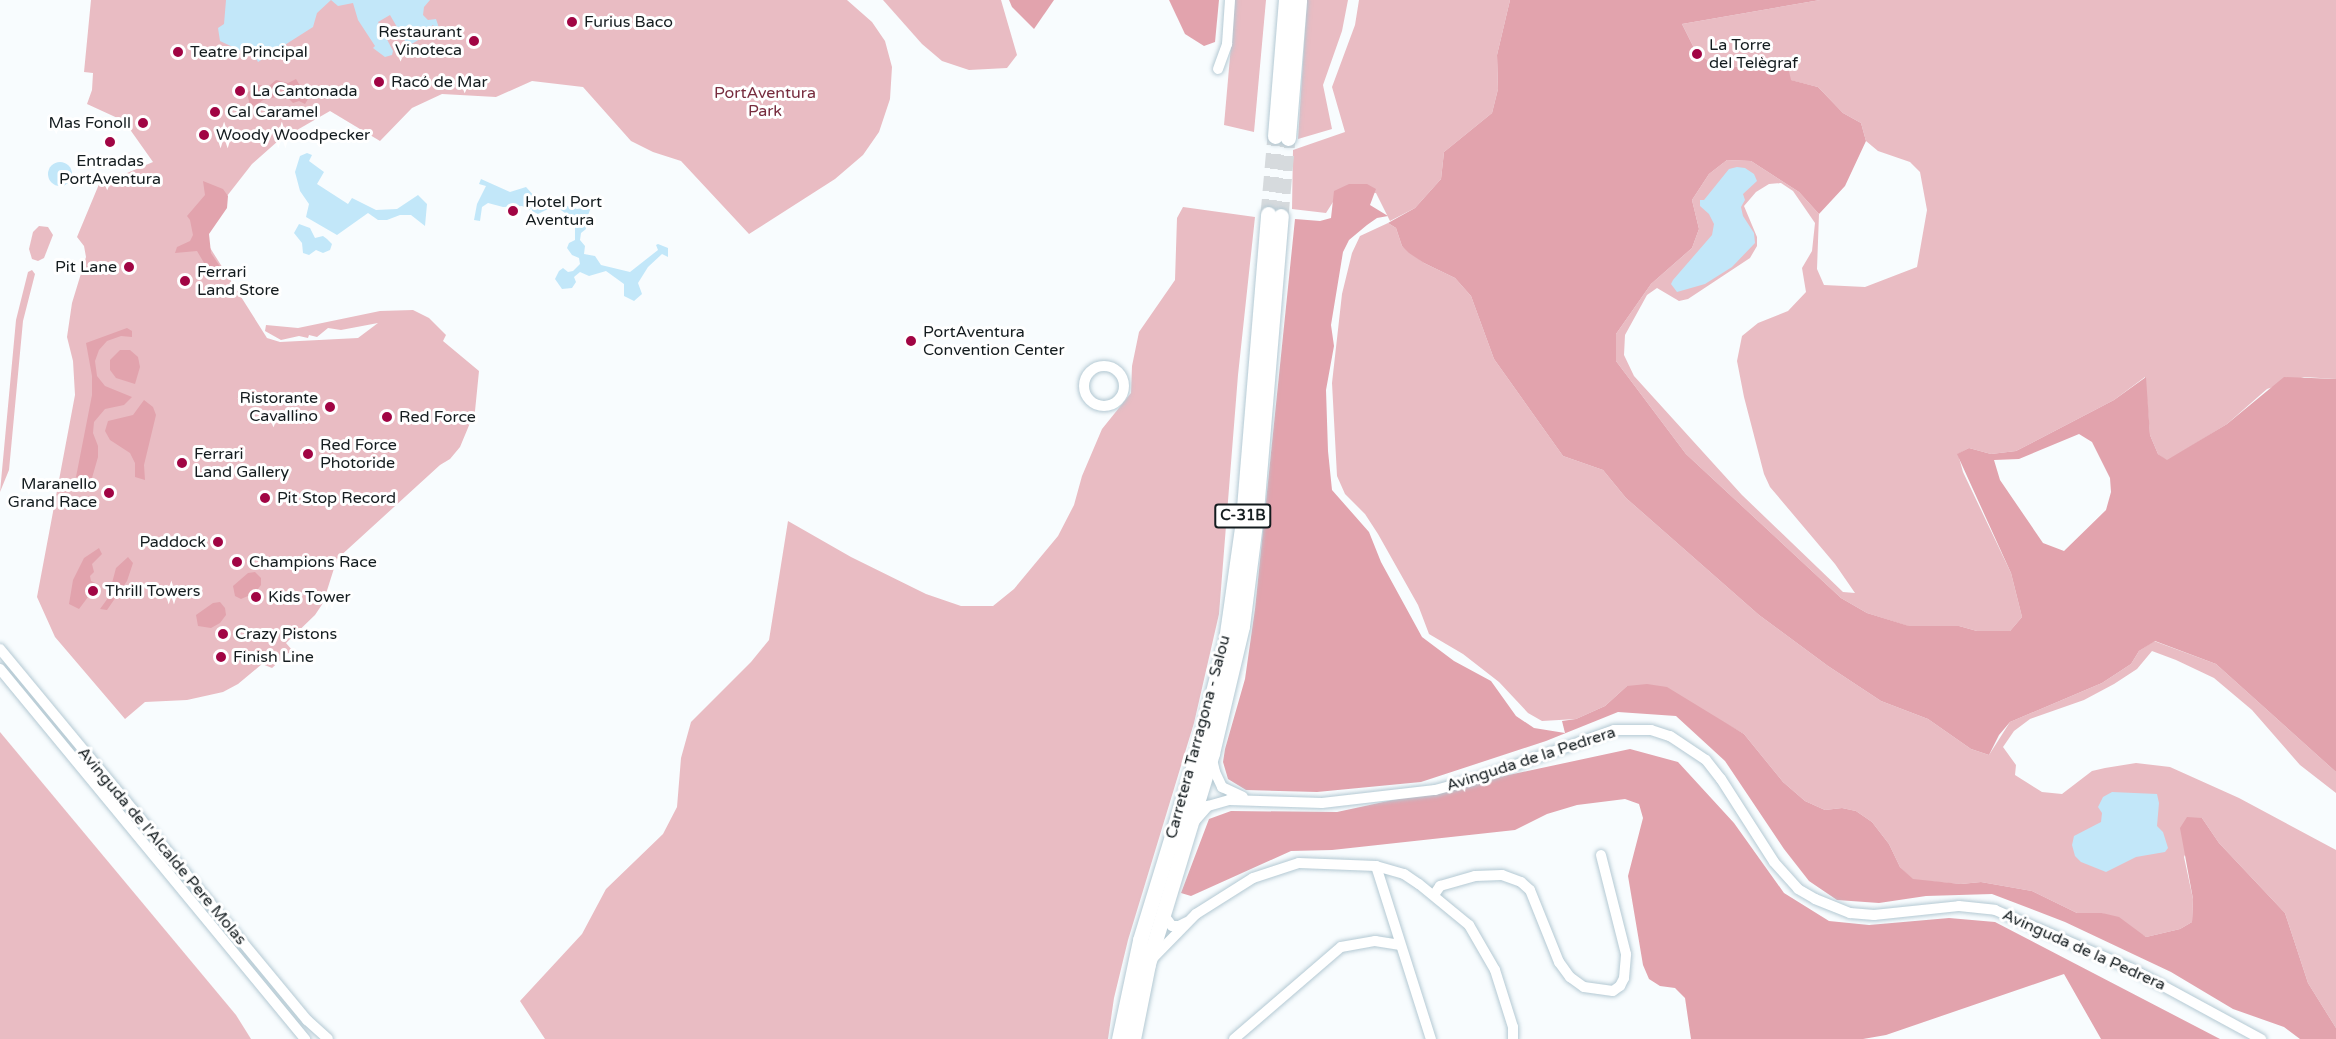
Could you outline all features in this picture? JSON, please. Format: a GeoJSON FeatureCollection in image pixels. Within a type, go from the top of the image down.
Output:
{"type":"FeatureCollection","features":[{"type":"Feature","properties":{"kind":"highway"},"geometry":{"type":"LineString","coordinates":[[1286,0],[1281,137],[1299,0]]}},
{"type":"Feature","properties":{"kind":"highway","name":"Carretera Tarragona - Salou"},"geometry":{"type":"LineString","coordinates":[[1119,1039],[1140,940],[1198,751],[1226,640],[1243,520],[1275,215],[1255,523],[1242,626],[1212,753],[1148,963],[1134,1039]]}},
{"type":"Feature","properties":{"kind":"street"},"geometry":{"type":"LineString","coordinates":[[1218,69],[1227,44],[1230,0]]}},
{"type":"Feature","properties":{"kind":"street","name":"Avinguda de l'Alcalde Pere Molas"},"geometry":{"type":"LineString","coordinates":[[0,649],[306,1020],[328,1039]]}},
{"type":"Feature","properties":{"kind":"street","name":"Avinguda de l'Alcalde Pere Molas"},"geometry":{"type":"LineString","coordinates":[[0,669],[305,1039]]}},
{"type":"Feature","properties":{"kind":"street","name":"Avinguda de la Pedrera"},"geometry":{"type":"LineString","coordinates":[[1189,828],[1208,806],[1218,803],[1352,801],[1435,790],[1476,779],[1614,730],[1651,730],[1670,736],[1706,760],[1721,779],[1774,862],[1798,889],[1815,899],[1850,913],[1874,915],[1959,906],[1995,910],[2132,969],[2261,1039]]}},
{"type":"Feature","properties":{"kind":"street","name":"Avinguda de la Pedrera"},"geometry":{"type":"LineString","coordinates":[[1212,753],[1215,772],[1222,787],[1237,795],[1267,802]]}},
{"type":"Feature","properties":{"kind":"street"},"geometry":{"type":"LineString","coordinates":[[1434,895],[1440,886],[1475,876],[1502,874],[1521,882],[1530,890],[1558,962],[1570,977],[1584,987],[1613,991],[1620,986],[1624,978],[1626,954],[1601,855]]}},
{"type":"Feature","properties":{"kind":"street"},"geometry":{"type":"LineString","coordinates":[[1163,914],[1172,926],[1179,926],[1234,888],[1272,870],[1299,864],[1376,866],[1404,874],[1434,895],[1469,925],[1485,950],[1503,992],[1513,1027],[1513,1039]]}},
{"type":"Feature","properties":{"kind":"street"},"geometry":{"type":"LineString","coordinates":[[1376,866],[1399,945],[1419,996],[1431,1039]]}},
{"type":"Feature","properties":{"kind":"street"},"geometry":{"type":"LineString","coordinates":[[1148,963],[1187,922]]}},
{"type":"Feature","properties":{"kind":"street"},"geometry":{"type":"LineString","coordinates":[[1234,1039],[1341,946],[1375,941],[1399,945]]}},
{"type":"Feature","properties":{"kind":"green space","name":"PortAventura Park"},"geometry":{"type":"Polygon","coordinates":[[[91,0],[847,0],[872,22],[885,41],[892,67],[890,99],[879,132],[863,155],[835,179],[749,234],[681,161],[653,152],[631,141],[583,87],[532,81],[496,97],[442,94],[412,108],[380,141],[330,111],[278,141],[252,164],[227,196],[208,233],[207,243],[267,338],[280,342],[358,338],[378,323],[341,330],[328,328],[317,337],[309,335],[308,338],[299,336],[281,340],[265,331],[266,325],[298,328],[380,311],[413,310],[429,318],[446,335],[443,341],[479,371],[475,411],[460,447],[450,459],[440,465],[337,559],[323,603],[315,615],[286,643],[292,650],[272,668],[262,664],[238,684],[223,692],[187,700],[145,702],[125,719],[55,637],[37,597],[75,395],[73,361],[67,337],[72,303],[86,257],[84,246],[77,237],[102,177],[127,173],[153,162],[124,121],[87,104],[92,90],[93,73],[84,72],[91,0]]]}},
{"type":"Feature","properties":{"kind":"green space"},"geometry":{"type":"Polygon","coordinates":[[[883,0],[1001,0],[1017,55],[1007,68],[969,70],[942,61],[922,44],[883,0]]]}},
{"type":"Feature","properties":{"kind":"green space"},"geometry":{"type":"Polygon","coordinates":[[[1235,0],[1266,0],[1254,132],[1224,125],[1235,0]]]}},
{"type":"Feature","properties":{"kind":"green space"},"geometry":{"type":"Polygon","coordinates":[[[1307,0],[1348,0],[1342,31],[1323,85],[1332,129],[1298,139],[1307,0]]]}},
{"type":"Feature","properties":{"kind":"green space"},"geometry":{"type":"Polygon","coordinates":[[[1359,0],[1510,0],[1497,55],[1498,89],[1492,113],[1444,152],[1441,179],[1415,208],[1390,221],[1376,193],[1340,191],[1326,213],[1292,209],[1293,150],[1345,132],[1332,87],[1355,25],[1359,0]]]}},
{"type":"Feature","properties":{"kind":"green space"},"geometry":{"type":"Polygon","coordinates":[[[1820,0],[2336,0],[2336,379],[2304,377],[2267,389],[2227,424],[2167,461],[2158,454],[2150,435],[2145,377],[2114,400],[2016,451],[1991,454],[1969,448],[1958,454],[1963,472],[2011,573],[2022,617],[2010,631],[1977,631],[1959,626],[1908,626],[1867,613],[1841,598],[1686,454],[1616,361],[1616,334],[1651,284],[1692,248],[1699,229],[1692,200],[1709,174],[1727,160],[1751,161],[1799,192],[1819,214],[1817,269],[1824,285],[1865,287],[1917,267],[1927,210],[1920,172],[1910,162],[1878,151],[1866,141],[1861,123],[1843,113],[1818,87],[1790,80],[1786,58],[1724,69],[1697,54],[1682,24],[1820,0]],[[1781,183],[1769,184],[1756,192],[1744,206],[1757,237],[1757,246],[1750,258],[1688,299],[1679,301],[1657,288],[1647,295],[1625,335],[1624,355],[1634,376],[1742,495],[1843,592],[1855,593],[1835,564],[1770,487],[1764,474],[1737,361],[1742,336],[1758,323],[1788,311],[1806,292],[1802,268],[1812,251],[1815,223],[1793,191],[1781,183]]]}},
{"type":"Feature","properties":{"kind":"green space"},"geometry":{"type":"Polygon","coordinates":[[[1183,207],[1255,217],[1238,375],[1219,614],[1194,723],[1128,940],[1114,998],[1108,1039],[545,1039],[520,1001],[582,934],[606,889],[663,834],[677,807],[681,758],[691,722],[751,662],[769,640],[788,521],[851,557],[926,594],[961,606],[993,606],[1014,589],[1058,536],[1074,505],[1082,476],[1102,429],[1131,393],[1132,366],[1139,332],[1175,280],[1177,218],[1183,207]]]}},
{"type":"Feature","properties":{"kind":"green space"},"geometry":{"type":"Polygon","coordinates":[[[1388,223],[1396,228],[1402,246],[1424,263],[1455,278],[1471,296],[1494,359],[1563,456],[1603,470],[1626,498],[1759,615],[1828,666],[1881,701],[1928,719],[1971,749],[1989,755],[2010,722],[2102,683],[2131,664],[2139,651],[2154,641],[2216,664],[2336,772],[2336,793],[2300,765],[2252,710],[2214,678],[2152,651],[2137,669],[2114,684],[2084,700],[2030,719],[2014,731],[2003,747],[2016,765],[2015,775],[2042,792],[2062,794],[2092,771],[2105,768],[2136,763],[2170,767],[2239,798],[2336,850],[2336,1028],[2308,983],[2285,913],[2219,843],[2202,818],[2184,857],[2193,899],[2192,922],[2180,929],[2146,937],[2102,913],[2077,913],[2032,891],[1981,882],[1961,884],[1913,880],[1900,867],[1889,844],[1872,822],[1856,811],[1842,808],[1825,810],[1805,801],[1783,782],[1744,734],[1700,709],[1627,686],[1605,706],[1576,719],[1542,721],[1528,713],[1499,682],[1463,654],[1429,634],[1418,605],[1378,534],[1365,514],[1345,494],[1337,476],[1332,383],[1342,294],[1352,253],[1360,236],[1388,223]]]}},
{"type":"Feature","properties":{"kind":"green space"},"geometry":{"type":"Polygon","coordinates":[[[39,226],[48,227],[53,235],[44,258],[38,261],[32,259],[29,249],[33,232],[39,226]]]}},
{"type":"Feature","properties":{"kind":"green space"},"geometry":{"type":"Polygon","coordinates":[[[32,270],[35,274],[23,321],[9,470],[0,492],[16,320],[28,272],[32,270]]]}},
{"type":"Feature","properties":{"kind":"green space"},"geometry":{"type":"Polygon","coordinates":[[[0,732],[236,1015],[251,1039],[0,1039],[0,732]]]}},
{"type":"Feature","properties":{"kind":"shaded area"},"geometry":{"type":"Polygon","coordinates":[[[1009,0],[1054,0],[1034,29],[1012,7],[1009,0]]]}},
{"type":"Feature","properties":{"kind":"shaded area"},"geometry":{"type":"Polygon","coordinates":[[[1169,0],[1219,0],[1215,42],[1204,46],[1185,34],[1169,0]]]}},
{"type":"Feature","properties":{"kind":"shaded area"},"geometry":{"type":"Polygon","coordinates":[[[1510,0],[1820,0],[1682,24],[1697,54],[1724,69],[1786,58],[1791,80],[1818,87],[1843,113],[1861,123],[1866,141],[1845,186],[1819,214],[1799,192],[1751,161],[1727,160],[1709,174],[1692,200],[1699,229],[1692,248],[1651,284],[1616,334],[1616,361],[1686,454],[1841,598],[1867,613],[1909,626],[1959,626],[1977,631],[2010,631],[2022,617],[2011,573],[1957,454],[1969,448],[1991,454],[2016,451],[2114,400],[2146,377],[2150,435],[2158,454],[2167,460],[2227,424],[2284,377],[2336,379],[2336,772],[2216,664],[2155,641],[2139,651],[2131,664],[2102,683],[2010,722],[1999,735],[1989,755],[1971,749],[1928,719],[1881,701],[1828,666],[1759,615],[1626,498],[1603,470],[1563,456],[1494,359],[1471,296],[1455,278],[1409,253],[1402,246],[1396,228],[1388,223],[1415,208],[1441,179],[1444,152],[1492,113],[1498,89],[1497,55],[1510,0]],[[2079,434],[2019,459],[1994,460],[2000,480],[2043,543],[2064,551],[2106,510],[2111,492],[2110,478],[2092,442],[2079,434]]]}},
{"type":"Feature","properties":{"kind":"shaded area"},"geometry":{"type":"Polygon","coordinates":[[[296,79],[308,99],[305,104],[299,101],[293,103],[285,95],[263,100],[255,106],[250,105],[247,93],[258,85],[269,86],[276,80],[288,83],[296,79]]]}},
{"type":"Feature","properties":{"kind":"shaded area"},"geometry":{"type":"Polygon","coordinates":[[[203,181],[223,189],[228,196],[227,208],[209,234],[211,253],[221,268],[210,273],[197,251],[175,253],[177,247],[190,241],[193,235],[187,216],[205,195],[203,181]]]}},
{"type":"Feature","properties":{"kind":"shaded area"},"geometry":{"type":"Polygon","coordinates":[[[1349,184],[1367,184],[1376,189],[1370,205],[1388,216],[1377,218],[1367,225],[1349,240],[1343,252],[1331,325],[1334,346],[1326,390],[1332,490],[1369,532],[1381,562],[1422,637],[1454,661],[1491,681],[1516,716],[1534,728],[1565,733],[1562,721],[1576,719],[1605,706],[1627,686],[1647,684],[1667,687],[1744,734],[1783,782],[1805,801],[1825,810],[1842,808],[1856,811],[1872,822],[1889,844],[1900,867],[1913,879],[1961,884],[1981,882],[2032,891],[2077,913],[2102,913],[2119,917],[2146,937],[2180,929],[2192,922],[2193,899],[2180,828],[2187,817],[2202,818],[2219,843],[2285,913],[2308,983],[2336,1028],[2336,1039],[2300,1039],[2284,1027],[2233,1009],[2171,972],[2065,922],[1992,894],[1926,896],[1879,903],[1837,900],[1809,881],[1784,849],[1725,761],[1676,716],[1618,712],[1546,741],[1421,782],[1317,792],[1246,790],[1228,779],[1223,762],[1245,679],[1255,609],[1295,219],[1320,221],[1331,218],[1334,191],[1349,184]]]}},
{"type":"Feature","properties":{"kind":"shaded area"},"geometry":{"type":"Polygon","coordinates":[[[127,328],[132,331],[132,337],[121,336],[107,341],[99,350],[95,361],[97,376],[105,386],[132,397],[124,405],[105,409],[94,422],[93,433],[98,446],[98,457],[90,485],[76,477],[92,395],[92,376],[86,343],[127,328]]]}},
{"type":"Feature","properties":{"kind":"shaded area"},"geometry":{"type":"Polygon","coordinates":[[[120,350],[130,350],[138,357],[140,367],[135,384],[116,378],[110,370],[110,360],[120,350]]]}},
{"type":"Feature","properties":{"kind":"shaded area"},"geometry":{"type":"Polygon","coordinates":[[[144,400],[153,407],[156,415],[144,465],[145,480],[135,477],[135,463],[130,453],[110,440],[105,431],[108,421],[133,415],[144,400]]]}},
{"type":"Feature","properties":{"kind":"shaded area"},"geometry":{"type":"Polygon","coordinates":[[[99,548],[102,554],[92,564],[94,572],[90,576],[91,581],[98,584],[89,586],[86,593],[88,597],[79,609],[69,604],[73,580],[84,558],[99,548]]]}},
{"type":"Feature","properties":{"kind":"shaded area"},"geometry":{"type":"Polygon","coordinates":[[[128,557],[133,563],[127,581],[107,610],[100,609],[108,598],[116,568],[128,557]]]}},
{"type":"Feature","properties":{"kind":"shaded area"},"geometry":{"type":"Polygon","coordinates":[[[255,572],[261,578],[261,585],[255,593],[241,599],[235,596],[233,586],[248,573],[255,572]]]}},
{"type":"Feature","properties":{"kind":"shaded area"},"geometry":{"type":"Polygon","coordinates":[[[220,602],[225,608],[226,615],[220,623],[211,628],[198,626],[196,615],[213,603],[220,602]]]}},
{"type":"Feature","properties":{"kind":"shaded area"},"geometry":{"type":"Polygon","coordinates":[[[1630,749],[1678,762],[1734,823],[1784,893],[1829,921],[1869,925],[1949,918],[1995,922],[2220,1039],[2101,1039],[2064,974],[1886,1035],[1863,1039],[1691,1039],[1685,998],[1675,988],[1660,986],[1649,979],[1643,965],[1628,876],[1643,818],[1639,804],[1625,799],[1577,805],[1547,814],[1515,830],[1332,850],[1291,851],[1191,896],[1181,893],[1209,819],[1231,811],[1337,812],[1630,749]]]}},
{"type":"Feature","properties":{"kind":"water"},"geometry":{"type":"Polygon","coordinates":[[[226,0],[331,0],[317,13],[313,27],[258,62],[256,58],[220,41],[218,28],[224,24],[226,0]]]}},
{"type":"Feature","properties":{"kind":"water"},"geometry":{"type":"Polygon","coordinates":[[[331,0],[430,0],[424,7],[423,15],[428,20],[436,19],[440,31],[438,33],[433,25],[420,35],[422,38],[408,46],[390,15],[378,22],[393,51],[392,55],[385,57],[373,48],[375,46],[358,20],[353,3],[338,6],[331,0]]]}},
{"type":"Feature","properties":{"kind":"water"},"geometry":{"type":"Polygon","coordinates":[[[307,153],[312,155],[309,161],[324,172],[317,184],[348,204],[352,198],[376,210],[397,209],[418,195],[427,204],[425,226],[411,215],[378,220],[368,213],[337,235],[306,217],[309,204],[300,191],[295,172],[300,156],[307,153]]]}},
{"type":"Feature","properties":{"kind":"water"},"geometry":{"type":"Polygon","coordinates":[[[60,162],[69,165],[72,174],[69,183],[60,186],[51,183],[48,174],[51,165],[60,162]]]}},
{"type":"Feature","properties":{"kind":"water"},"geometry":{"type":"Polygon","coordinates":[[[1745,168],[1754,174],[1757,181],[1743,194],[1745,200],[1741,207],[1743,216],[1754,233],[1755,243],[1732,267],[1705,284],[1677,292],[1671,284],[1673,280],[1712,235],[1714,224],[1709,214],[1700,206],[1700,200],[1704,200],[1729,169],[1745,168]]]}},
{"type":"Feature","properties":{"kind":"water"},"geometry":{"type":"Polygon","coordinates":[[[481,179],[510,192],[526,187],[536,198],[551,197],[558,203],[577,209],[583,208],[588,201],[591,203],[596,207],[590,210],[585,223],[586,229],[581,233],[580,240],[585,246],[584,254],[595,256],[601,265],[630,272],[658,250],[656,245],[658,244],[668,248],[668,257],[662,254],[648,267],[638,283],[642,294],[634,301],[624,296],[624,284],[606,271],[589,276],[580,272],[574,277],[576,282],[572,288],[562,289],[555,279],[559,271],[563,268],[568,272],[573,271],[580,264],[579,258],[572,255],[567,248],[569,243],[575,240],[575,220],[558,208],[550,208],[538,214],[522,206],[503,207],[488,203],[482,207],[480,221],[474,220],[477,204],[486,186],[479,184],[481,179]]]}},
{"type":"Feature","properties":{"kind":"water"},"geometry":{"type":"Polygon","coordinates":[[[299,224],[310,228],[315,238],[323,236],[327,239],[332,244],[330,250],[323,253],[316,250],[309,255],[303,253],[302,243],[294,233],[299,224]]]}},
{"type":"Feature","properties":{"kind":"water"},"geometry":{"type":"Polygon","coordinates":[[[2112,792],[2157,794],[2159,803],[2157,826],[2163,832],[2168,848],[2165,852],[2136,857],[2106,872],[2081,862],[2075,856],[2072,845],[2074,836],[2101,822],[2102,813],[2098,807],[2103,797],[2112,792]]]}},
{"type":"Feature","properties":{"kind":"tunnel"},"geometry":{"type":"LineString","coordinates":[[1268,214],[1275,136]]}},
{"type":"Feature","properties":{"kind":"tunnel"},"geometry":{"type":"LineString","coordinates":[[1281,216],[1288,138]]}},
{"type":"Feature","properties":{"kind":"place","name":"Furius Baco"},"geometry":{"type":"Point","coordinates":[572,22]}},
{"type":"Feature","properties":{"kind":"place","name":"Restaurant Vinoteca"},"geometry":{"type":"Point","coordinates":[474,41]}},
{"type":"Feature","properties":{"kind":"place","name":"Teatre Principal"},"geometry":{"type":"Point","coordinates":[178,52]}},
{"type":"Feature","properties":{"kind":"place","name":"La Torre del Telègraf"},"geometry":{"type":"Point","coordinates":[1697,54]}},
{"type":"Feature","properties":{"kind":"place","name":"Racó de Mar"},"geometry":{"type":"Point","coordinates":[379,82]}},
{"type":"Feature","properties":{"kind":"place","name":"La Cantonada"},"geometry":{"type":"Point","coordinates":[240,91]}},
{"type":"Feature","properties":{"kind":"place","name":"Cal Caramel"},"geometry":{"type":"Point","coordinates":[215,112]}},
{"type":"Feature","properties":{"kind":"place","name":"Mas Fonoll"},"geometry":{"type":"Point","coordinates":[143,123]}},
{"type":"Feature","properties":{"kind":"place","name":"Woody Woodpecker"},"geometry":{"type":"Point","coordinates":[204,135]}},
{"type":"Feature","properties":{"kind":"place","name":"Entradas PortAventura"},"geometry":{"type":"Point","coordinates":[110,142]}},
{"type":"Feature","properties":{"kind":"place","name":"Hotel Port Aventura"},"geometry":{"type":"Point","coordinates":[513,211]}},
{"type":"Feature","properties":{"kind":"place","name":"Pit Lane"},"geometry":{"type":"Point","coordinates":[129,267]}},
{"type":"Feature","properties":{"kind":"place","name":"Ferrari Land Store"},"geometry":{"type":"Point","coordinates":[185,281]}},
{"type":"Feature","properties":{"kind":"place","name":"PortAventura Convention Center"},"geometry":{"type":"Point","coordinates":[911,341]}},
{"type":"Feature","properties":{"kind":"place","name":"Ristorante Cavallino"},"geometry":{"type":"Point","coordinates":[330,407]}},
{"type":"Feature","properties":{"kind":"place","name":"Red Force"},"geometry":{"type":"Point","coordinates":[387,417]}},
{"type":"Feature","properties":{"kind":"place","name":"Red Force Photoride"},"geometry":{"type":"Point","coordinates":[308,454]}},
{"type":"Feature","properties":{"kind":"place","name":"Ferrari Land Gallery"},"geometry":{"type":"Point","coordinates":[182,463]}},
{"type":"Feature","properties":{"kind":"place","name":"Maranello Grand Race"},"geometry":{"type":"Point","coordinates":[109,493]}},
{"type":"Feature","properties":{"kind":"place","name":"Pit Stop Record"},"geometry":{"type":"Point","coordinates":[265,498]}},
{"type":"Feature","properties":{"kind":"place","name":"Paddock"},"geometry":{"type":"Point","coordinates":[218,542]}},
{"type":"Feature","properties":{"kind":"place","name":"Champions Race"},"geometry":{"type":"Point","coordinates":[237,562]}},
{"type":"Feature","properties":{"kind":"place","name":"Thrill Towers"},"geometry":{"type":"Point","coordinates":[93,591]}},
{"type":"Feature","properties":{"kind":"place","name":"Kids Tower"},"geometry":{"type":"Point","coordinates":[256,597]}},
{"type":"Feature","properties":{"kind":"place","name":"Crazy Pistons"},"geometry":{"type":"Point","coordinates":[223,634]}},
{"type":"Feature","properties":{"kind":"place","name":"Finish Line"},"geometry":{"type":"Point","coordinates":[221,657]}}]}
